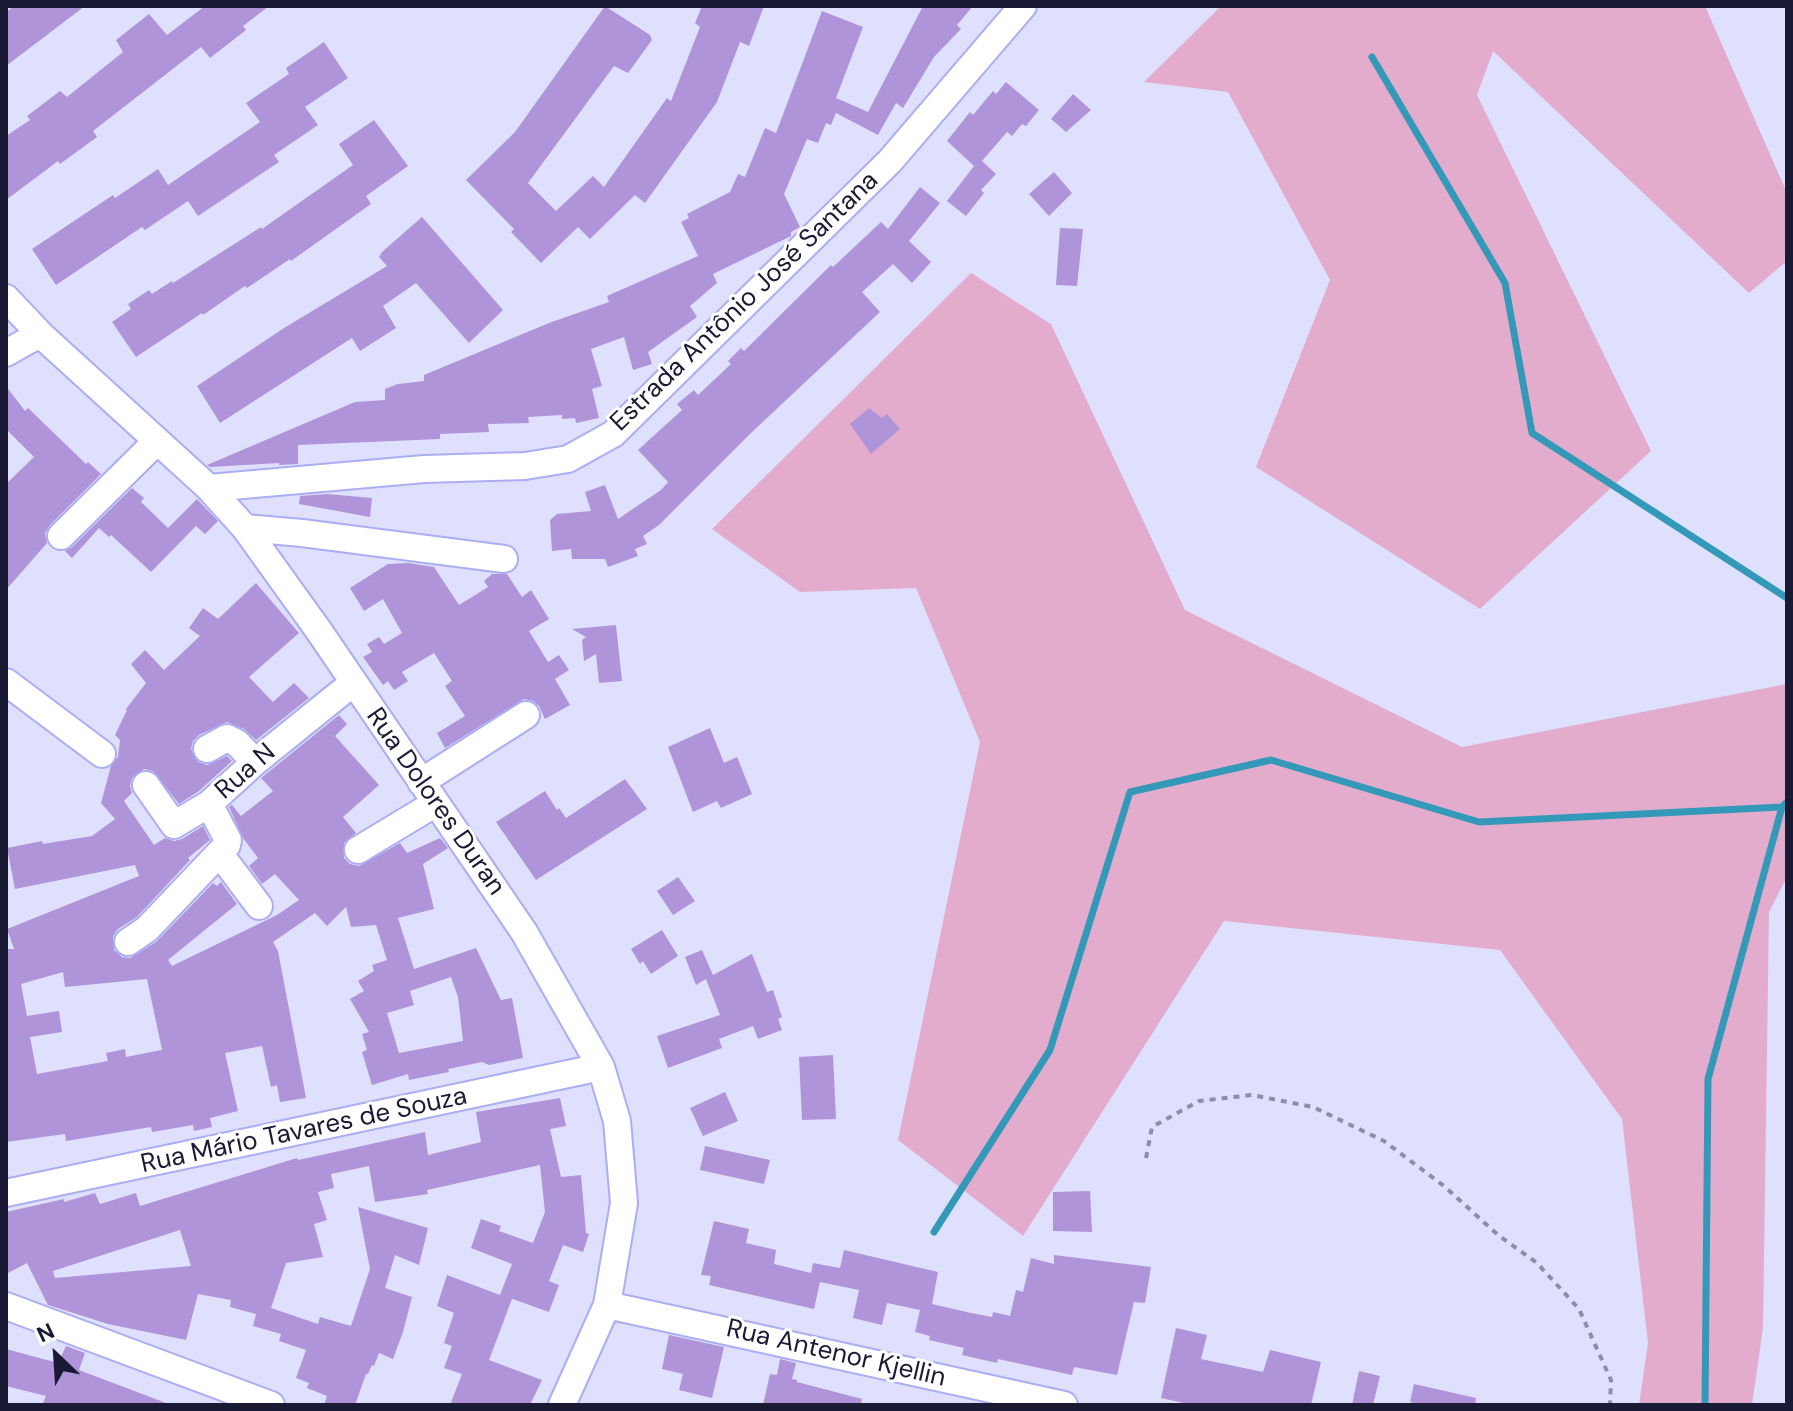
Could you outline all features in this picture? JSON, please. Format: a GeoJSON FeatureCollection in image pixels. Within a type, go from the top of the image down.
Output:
{"type":"FeatureCollection","features":[{"type":"Feature","properties":{"kind":"street","name":"Estrada Antônio José Santana"},"geometry":{"type":"LineString","coordinates":[[209,488],[424,469],[525,466],[568,459],[613,434],[890,161],[1023,6]]}},
{"type":"Feature","properties":{"kind":"street","name":"Rua Dolores Duran"},"geometry":{"type":"LineString","coordinates":[[6,298],[40,334],[209,488],[245,528],[524,932],[601,1067],[617,1121],[624,1203],[607,1305],[562,1405]]}},
{"type":"Feature","properties":{"kind":"street"},"geometry":{"type":"LineString","coordinates":[[6,353],[40,334]]}},
{"type":"Feature","properties":{"kind":"street"},"geometry":{"type":"LineString","coordinates":[[61,536],[157,441]]}},
{"type":"Feature","properties":{"kind":"street"},"geometry":{"type":"LineString","coordinates":[[245,528],[504,559]]}},
{"type":"Feature","properties":{"kind":"street"},"geometry":{"type":"LineString","coordinates":[[6,682],[102,754]]}},
{"type":"Feature","properties":{"kind":"street","name":"Rua N"},"geometry":{"type":"LineString","coordinates":[[220,854],[228,840],[209,804],[255,762],[353,683]]}},
{"type":"Feature","properties":{"kind":"street"},"geometry":{"type":"LineString","coordinates":[[358,850],[526,715]]}},
{"type":"Feature","properties":{"kind":"street"},"geometry":{"type":"LineString","coordinates":[[207,749],[227,738],[237,743],[255,762]]}},
{"type":"Feature","properties":{"kind":"street"},"geometry":{"type":"LineString","coordinates":[[146,785],[174,825],[209,804]]}},
{"type":"Feature","properties":{"kind":"street"},"geometry":{"type":"LineString","coordinates":[[128,942],[147,929],[220,854],[259,906]]}},
{"type":"Feature","properties":{"kind":"street","name":"Rua Mário Tavares de Souza"},"geometry":{"type":"LineString","coordinates":[[6,1193],[601,1067]]}},
{"type":"Feature","properties":{"kind":"street","name":"Rua Antenor Kjellin"},"geometry":{"type":"LineString","coordinates":[[607,1305],[1064,1405]]}},
{"type":"Feature","properties":{"kind":"street"},"geometry":{"type":"LineString","coordinates":[[6,1306],[271,1405]]}},
{"type":"Feature","properties":{"kind":"path"},"geometry":{"type":"LineString","coordinates":[[1146,1158],[1152,1127],[1199,1101],[1252,1095],[1313,1107],[1384,1141],[1444,1186],[1498,1235],[1537,1263],[1579,1309],[1611,1380],[1610,1405]]}},
{"type":"Feature","properties":{"kind":"shaded area"},"geometry":{"type":"Polygon","coordinates":[[[1221,6],[1705,6],[1787,193],[1787,261],[1749,293],[1493,51],[1477,95],[1651,451],[1480,609],[1256,467],[1330,280],[1228,92],[1144,82],[1221,6]]]}},
{"type":"Feature","properties":{"kind":"shaded area"},"geometry":{"type":"Polygon","coordinates":[[[971,273],[1051,324],[1185,610],[1462,747],[1787,684],[1787,877],[1769,912],[1763,1328],[1752,1405],[1639,1405],[1648,1343],[1622,1119],[1500,950],[1224,921],[1023,1236],[898,1140],[980,742],[916,588],[800,592],[712,529],[971,273]]]}},
{"type":"Feature","properties":{"kind":"building"},"geometry":{"type":"Polygon","coordinates":[[[14,6],[85,6],[6,66],[6,12],[14,6]]]}},
{"type":"Feature","properties":{"kind":"building"},"geometry":{"type":"Polygon","coordinates":[[[205,6],[269,6],[243,26],[246,30],[210,58],[201,47],[93,131],[97,137],[60,164],[58,161],[6,200],[6,136],[30,120],[27,116],[60,91],[67,97],[123,52],[116,40],[149,14],[167,35],[205,6]]]}},
{"type":"Feature","properties":{"kind":"building"},"geometry":{"type":"Polygon","coordinates":[[[605,6],[650,35],[652,40],[628,73],[614,66],[528,183],[556,211],[593,176],[604,187],[667,98],[671,101],[700,27],[695,23],[702,6],[764,6],[749,46],[740,42],[717,102],[645,203],[635,195],[590,239],[578,227],[541,263],[511,232],[514,229],[466,180],[515,132],[605,6]]]}},
{"type":"Feature","properties":{"kind":"building"},"geometry":{"type":"Polygon","coordinates":[[[923,6],[973,6],[957,25],[961,29],[934,57],[903,108],[896,103],[878,135],[836,113],[831,125],[826,123],[818,143],[807,139],[784,194],[800,227],[791,232],[791,236],[713,274],[717,283],[690,306],[697,317],[648,352],[652,364],[633,370],[624,337],[591,349],[602,386],[592,389],[599,418],[576,423],[575,418],[562,419],[562,415],[528,417],[529,423],[488,424],[489,432],[440,434],[440,439],[298,445],[298,464],[207,465],[355,402],[385,400],[385,389],[424,381],[424,375],[549,323],[609,302],[607,296],[698,256],[681,222],[689,218],[687,214],[730,192],[738,174],[745,177],[765,128],[776,133],[822,11],[863,27],[836,98],[868,112],[923,6]]]}},
{"type":"Feature","properties":{"kind":"building"},"geometry":{"type":"Polygon","coordinates":[[[324,42],[348,78],[305,107],[318,125],[274,155],[279,162],[198,216],[188,201],[145,230],[142,227],[56,285],[32,249],[158,169],[168,185],[260,122],[246,103],[289,74],[286,68],[324,42]]]}},
{"type":"Feature","properties":{"kind":"building"},"geometry":{"type":"Polygon","coordinates":[[[1006,82],[1039,110],[1026,126],[1022,124],[1012,136],[1007,132],[982,161],[996,174],[981,190],[984,193],[966,216],[947,201],[974,166],[947,141],[970,112],[973,115],[993,91],[996,94],[1006,82]]]}},
{"type":"Feature","properties":{"kind":"building"},"geometry":{"type":"Polygon","coordinates":[[[1073,94],[1091,110],[1066,132],[1051,119],[1073,94]]]}},
{"type":"Feature","properties":{"kind":"building"},"geometry":{"type":"Polygon","coordinates":[[[374,120],[408,166],[366,196],[371,204],[291,261],[247,288],[245,286],[136,357],[112,322],[131,309],[128,304],[149,290],[152,294],[173,283],[262,229],[353,165],[339,144],[374,120]]]}},
{"type":"Feature","properties":{"kind":"building"},"geometry":{"type":"Polygon","coordinates":[[[1054,172],[1072,193],[1049,216],[1029,194],[1054,172]]]}},
{"type":"Feature","properties":{"kind":"building"},"geometry":{"type":"Polygon","coordinates":[[[920,187],[940,203],[909,241],[931,262],[912,283],[893,264],[862,292],[880,312],[659,525],[643,536],[647,544],[635,549],[638,556],[608,567],[605,559],[572,559],[571,549],[552,551],[550,520],[557,514],[591,511],[585,492],[605,485],[618,519],[661,490],[668,482],[638,450],[682,410],[677,404],[694,390],[698,395],[731,364],[728,361],[741,348],[744,351],[831,265],[833,267],[881,222],[888,229],[920,187]]]}},
{"type":"Feature","properties":{"kind":"building"},"geometry":{"type":"Polygon","coordinates":[[[422,217],[503,310],[469,343],[416,283],[383,306],[396,328],[360,351],[352,338],[220,423],[197,386],[284,328],[387,266],[379,257],[382,252],[422,217]]]}},
{"type":"Feature","properties":{"kind":"building"},"geometry":{"type":"Polygon","coordinates":[[[1060,228],[1083,229],[1077,286],[1056,285],[1060,228]]]}},
{"type":"Feature","properties":{"kind":"building"},"geometry":{"type":"Polygon","coordinates":[[[6,386],[25,411],[28,408],[86,464],[88,462],[101,474],[50,525],[45,533],[47,543],[6,590],[6,484],[34,457],[6,429],[6,386]]]}},
{"type":"Feature","properties":{"kind":"building"},"geometry":{"type":"Polygon","coordinates":[[[869,408],[882,418],[887,414],[900,429],[871,454],[850,424],[869,408]]]}},
{"type":"Feature","properties":{"kind":"building"},"geometry":{"type":"Polygon","coordinates":[[[132,488],[144,498],[141,502],[168,528],[197,499],[218,521],[205,534],[196,526],[151,572],[111,535],[109,537],[99,528],[72,558],[65,551],[132,488]]]}},
{"type":"Feature","properties":{"kind":"building"},"geometry":{"type":"Polygon","coordinates":[[[327,494],[372,498],[370,517],[299,504],[300,496],[327,494]]]}},
{"type":"Feature","properties":{"kind":"building"},"geometry":{"type":"Polygon","coordinates":[[[388,564],[434,567],[459,605],[488,587],[484,581],[492,574],[507,574],[522,597],[531,590],[549,619],[529,631],[548,662],[559,655],[569,670],[555,679],[570,705],[545,719],[539,706],[524,699],[445,748],[437,733],[465,716],[445,686],[452,681],[434,653],[402,672],[408,681],[394,690],[388,681],[383,685],[363,657],[372,652],[367,644],[379,637],[384,644],[402,633],[383,599],[364,611],[350,588],[388,564]]]}},
{"type":"Feature","properties":{"kind":"building"},"geometry":{"type":"Polygon","coordinates":[[[256,583],[299,633],[249,677],[273,702],[294,683],[309,698],[256,740],[244,729],[227,722],[199,735],[191,749],[198,762],[207,765],[227,756],[232,761],[199,791],[179,804],[153,771],[144,769],[132,778],[132,793],[124,801],[154,845],[165,838],[174,841],[182,839],[203,826],[210,840],[188,858],[190,860],[137,917],[118,929],[113,936],[114,950],[122,957],[130,958],[156,942],[213,883],[217,886],[221,882],[237,904],[168,960],[172,966],[277,915],[299,900],[275,874],[262,884],[249,866],[258,858],[243,838],[229,807],[232,805],[241,816],[273,791],[261,778],[339,715],[347,724],[335,736],[379,785],[343,817],[356,833],[344,843],[344,858],[350,864],[359,866],[400,843],[407,853],[440,838],[448,848],[423,864],[434,909],[398,918],[414,969],[476,948],[501,1000],[512,998],[523,1058],[489,1065],[482,1062],[409,1080],[408,1074],[372,1085],[362,1052],[367,1050],[362,1034],[369,1032],[350,999],[364,991],[358,981],[374,971],[372,965],[387,960],[376,925],[351,927],[346,907],[327,926],[315,913],[273,942],[278,951],[306,1098],[280,1102],[277,1085],[271,1087],[262,1046],[225,1053],[238,1111],[210,1118],[212,1127],[194,1131],[193,1125],[152,1132],[151,1127],[66,1141],[65,1134],[6,1142],[6,949],[14,949],[7,929],[139,876],[135,865],[15,889],[7,848],[92,836],[115,819],[101,803],[111,766],[118,757],[120,740],[115,735],[126,709],[146,683],[131,664],[145,650],[164,670],[200,636],[189,628],[203,608],[218,619],[256,583]],[[63,972],[21,984],[27,1016],[59,1011],[62,1032],[30,1037],[37,1074],[108,1061],[106,1053],[125,1049],[126,1057],[162,1050],[147,979],[65,987],[63,972]],[[451,977],[410,991],[414,1005],[387,1013],[399,1053],[463,1041],[458,997],[451,977]]]}},
{"type":"Feature","properties":{"kind":"building"},"geometry":{"type":"Polygon","coordinates":[[[616,625],[622,681],[599,683],[596,654],[584,661],[582,640],[586,637],[572,629],[616,625]]]}},
{"type":"Feature","properties":{"kind":"building"},"geometry":{"type":"Polygon","coordinates":[[[710,728],[724,763],[737,757],[752,794],[721,808],[717,801],[693,812],[668,747],[710,728]]]}},
{"type":"Feature","properties":{"kind":"building"},"geometry":{"type":"Polygon","coordinates":[[[625,779],[647,809],[536,880],[496,822],[545,791],[566,818],[625,779]]]}},
{"type":"Feature","properties":{"kind":"building"},"geometry":{"type":"Polygon","coordinates":[[[678,877],[695,901],[673,915],[657,891],[678,877]]]}},
{"type":"Feature","properties":{"kind":"building"},"geometry":{"type":"Polygon","coordinates":[[[662,930],[678,956],[651,974],[631,949],[662,930]]]}},
{"type":"Feature","properties":{"kind":"building"},"geometry":{"type":"Polygon","coordinates":[[[702,950],[713,975],[752,954],[767,992],[773,990],[782,1017],[778,1019],[782,1030],[758,1039],[753,1026],[719,1039],[722,1048],[668,1068],[657,1036],[720,1015],[706,979],[696,985],[685,957],[702,950]]]}},
{"type":"Feature","properties":{"kind":"building"},"geometry":{"type":"Polygon","coordinates":[[[833,1055],[836,1119],[802,1120],[799,1057],[833,1055]]]}},
{"type":"Feature","properties":{"kind":"building"},"geometry":{"type":"Polygon","coordinates":[[[725,1092],[738,1121],[703,1136],[690,1108],[725,1092]]]}},
{"type":"Feature","properties":{"kind":"building"},"geometry":{"type":"Polygon","coordinates":[[[560,1098],[566,1126],[550,1129],[561,1177],[581,1175],[586,1233],[589,1234],[583,1252],[563,1245],[549,1281],[559,1285],[549,1312],[507,1297],[512,1299],[489,1360],[542,1380],[530,1405],[450,1405],[462,1374],[444,1368],[452,1346],[444,1343],[454,1313],[437,1306],[447,1275],[500,1295],[512,1264],[471,1248],[481,1219],[501,1226],[499,1231],[533,1243],[545,1212],[540,1165],[427,1190],[428,1194],[375,1202],[369,1166],[331,1174],[334,1188],[318,1192],[327,1220],[314,1224],[323,1257],[286,1263],[271,1308],[318,1324],[320,1317],[351,1326],[370,1269],[358,1207],[428,1228],[419,1265],[395,1255],[385,1288],[412,1297],[403,1332],[393,1359],[379,1353],[374,1366],[366,1374],[355,1405],[324,1405],[327,1396],[307,1388],[309,1383],[296,1378],[306,1350],[279,1341],[281,1334],[253,1326],[256,1314],[230,1307],[231,1300],[198,1294],[186,1340],[108,1324],[48,1305],[27,1263],[6,1274],[6,1212],[95,1193],[100,1204],[136,1193],[140,1206],[297,1158],[425,1132],[428,1155],[481,1142],[476,1112],[560,1098]],[[180,1230],[53,1271],[55,1278],[191,1266],[180,1230]]]}},
{"type":"Feature","properties":{"kind":"building"},"geometry":{"type":"Polygon","coordinates":[[[705,1146],[770,1160],[764,1184],[700,1170],[705,1146]]]}},
{"type":"Feature","properties":{"kind":"building"},"geometry":{"type":"Polygon","coordinates":[[[1090,1191],[1092,1232],[1053,1231],[1053,1192],[1090,1191]]]}},
{"type":"Feature","properties":{"kind":"building"},"geometry":{"type":"Polygon","coordinates":[[[714,1221],[749,1229],[746,1243],[776,1250],[774,1264],[811,1273],[813,1263],[840,1268],[844,1250],[938,1272],[932,1304],[992,1317],[993,1312],[1010,1316],[1016,1290],[1023,1292],[1031,1258],[1054,1264],[1054,1255],[1151,1267],[1145,1303],[1134,1302],[1117,1375],[1074,1367],[1072,1375],[998,1359],[997,1363],[962,1355],[964,1348],[929,1340],[930,1336],[915,1332],[920,1310],[887,1303],[882,1325],[853,1318],[859,1290],[820,1282],[814,1309],[709,1285],[711,1276],[701,1275],[714,1221]]]}},
{"type":"Feature","properties":{"kind":"building"},"geometry":{"type":"Polygon","coordinates":[[[1176,1328],[1207,1335],[1201,1359],[1263,1372],[1270,1350],[1321,1362],[1311,1405],[1193,1405],[1161,1398],[1176,1328]]]}},
{"type":"Feature","properties":{"kind":"building"},"geometry":{"type":"Polygon","coordinates":[[[669,1335],[724,1347],[712,1398],[679,1390],[683,1374],[662,1369],[669,1335]]]}},
{"type":"Feature","properties":{"kind":"building"},"geometry":{"type":"Polygon","coordinates":[[[66,1346],[85,1353],[79,1370],[166,1405],[42,1405],[46,1396],[6,1386],[6,1349],[58,1363],[66,1346]]]}},
{"type":"Feature","properties":{"kind":"building"},"geometry":{"type":"Polygon","coordinates":[[[780,1359],[796,1363],[792,1379],[797,1382],[862,1399],[861,1405],[763,1405],[770,1374],[777,1375],[780,1359]]]}},
{"type":"Feature","properties":{"kind":"building"},"geometry":{"type":"Polygon","coordinates":[[[1359,1371],[1380,1376],[1373,1405],[1352,1405],[1359,1371]]]}},
{"type":"Feature","properties":{"kind":"building"},"geometry":{"type":"Polygon","coordinates":[[[1414,1384],[1476,1398],[1475,1405],[1422,1405],[1410,1402],[1414,1384]]]}},
{"type":"Feature","properties":{"kind":"waterway"},"geometry":{"type":"LineString","coordinates":[[1372,57],[1505,283],[1532,433],[1787,598]]}},
{"type":"Feature","properties":{"kind":"waterway"},"geometry":{"type":"LineString","coordinates":[[934,1232],[1050,1050],[1130,792],[1271,760],[1479,822],[1782,807]]}},
{"type":"Feature","properties":{"kind":"waterway"},"geometry":{"type":"LineString","coordinates":[[1705,1405],[1708,1079],[1782,807],[1787,802]]}}]}
